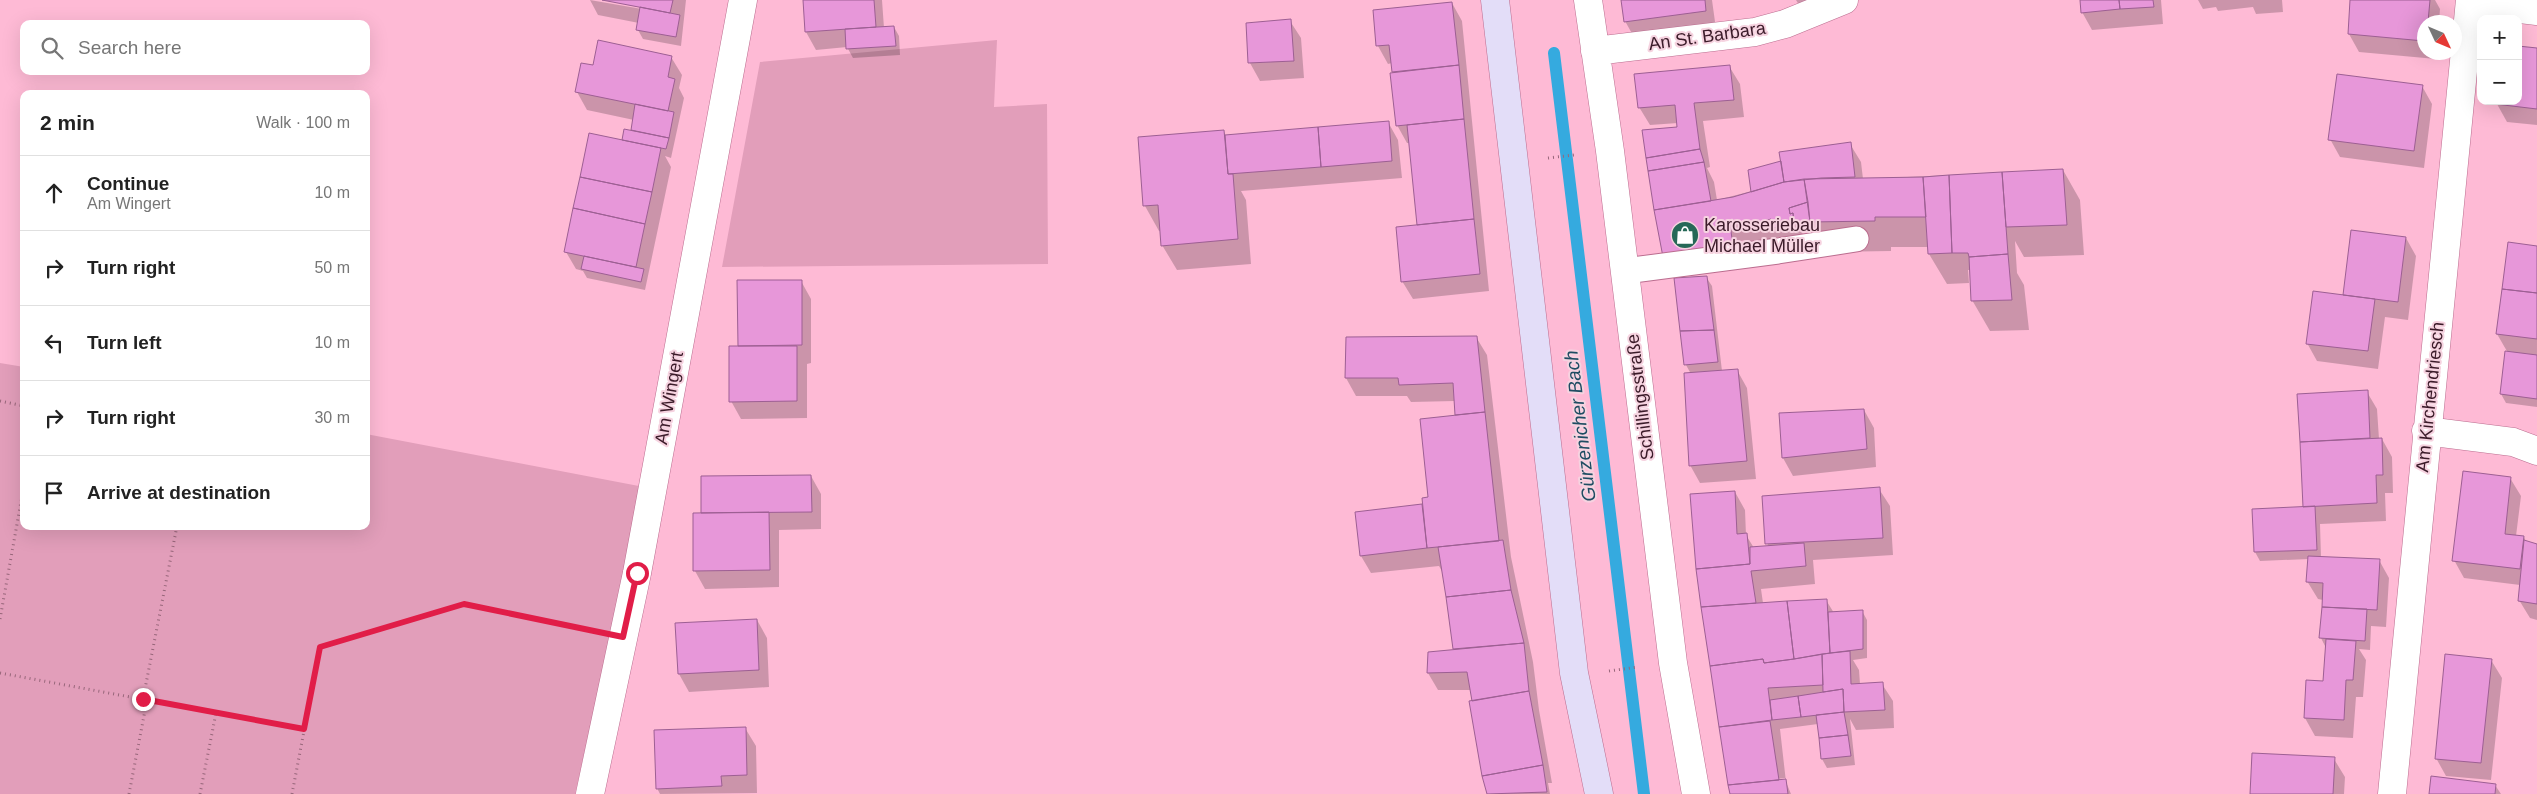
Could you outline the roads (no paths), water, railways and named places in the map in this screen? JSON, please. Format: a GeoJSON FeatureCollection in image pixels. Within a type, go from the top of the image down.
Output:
{"type":"FeatureCollection","features":[{"type":"Feature","properties":{"kind":"main road"},"geometry":{"type":"LineString","coordinates":[[1495,0],[1574,673],[1599,794]]}},
{"type":"Feature","properties":{"kind":"street","name":"Am Wingert"},"geometry":{"type":"LineString","coordinates":[[590,794],[623,637],[743,0]]}},
{"type":"Feature","properties":{"kind":"street","name":"Schillingsstraße"},"geometry":{"type":"LineString","coordinates":[[1588,0],[1610,150],[1673,663],[1696,794]]}},
{"type":"Feature","properties":{"kind":"street","name":"An St. Barbara"},"geometry":{"type":"LineString","coordinates":[[1595,51],[1755,32],[1785,24],[1844,0]]}},
{"type":"Feature","properties":{"kind":"street"},"geometry":{"type":"LineString","coordinates":[[2470,1],[2537,11]]}},
{"type":"Feature","properties":{"kind":"street","name":"Am Kirchendriesch"},"geometry":{"type":"LineString","coordinates":[[2392,794],[2426,431],[2470,1]]}},
{"type":"Feature","properties":{"kind":"street"},"geometry":{"type":"LineString","coordinates":[[2426,431],[2513,442],[2537,451]]}},
{"type":"Feature","properties":{"kind":"lane"},"geometry":{"type":"LineString","coordinates":[[1625,271],[1856,239]]}},
{"type":"Feature","properties":{"kind":"waterway","name":"Gürzenicher Bach"},"geometry":{"type":"LineString","coordinates":[[1554,53],[1644,794]]}},
{"type":"Feature","properties":{"kind":"place","name":"Karosseriebau Michael Müller"},"geometry":{"type":"Point","coordinates":[1685,235]}}]}
